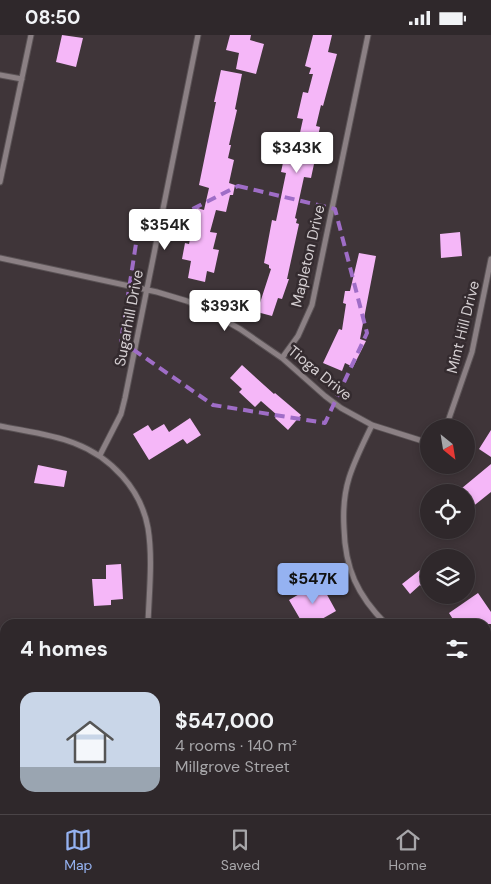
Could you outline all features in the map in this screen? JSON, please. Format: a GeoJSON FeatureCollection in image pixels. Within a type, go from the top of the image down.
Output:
{"type":"FeatureCollection","features":[{"type":"Feature","properties":{"kind":"street"},"geometry":{"type":"LineString","coordinates":[[0,182],[31,35]]}},
{"type":"Feature","properties":{"kind":"street","name":"Sugarhill Drive"},"geometry":{"type":"LineString","coordinates":[[100,455],[121,414],[198,35]]}},
{"type":"Feature","properties":{"kind":"street","name":"Mapleton Drive"},"geometry":{"type":"LineString","coordinates":[[282,358],[298,336],[312,305],[368,35]]}},
{"type":"Feature","properties":{"kind":"street"},"geometry":{"type":"LineString","coordinates":[[0,75],[22,79]]}},
{"type":"Feature","properties":{"kind":"street","name":"Tioga Drive"},"geometry":{"type":"LineString","coordinates":[[0,258],[147,289],[205,309],[240,329],[282,358],[341,408],[372,425],[420,440]]}},
{"type":"Feature","properties":{"kind":"street","name":"Mint Hill Drive"},"geometry":{"type":"LineString","coordinates":[[449,419],[472,352],[491,259]]}},
{"type":"Feature","properties":{"kind":"street"},"geometry":{"type":"LineString","coordinates":[[372,425],[348,480],[344,511],[345,547],[352,574],[359,590],[382,619]]}},
{"type":"Feature","properties":{"kind":"street"},"geometry":{"type":"LineString","coordinates":[[0,426],[58,437],[75,443],[100,455],[129,483],[145,516],[149,539],[148,619]]}},
{"type":"Feature","properties":{"kind":"highlighted area"},"geometry":{"type":"Polygon","coordinates":[[[238,186],[335,209],[367,333],[325,423],[213,405],[121,341],[137,237],[238,186]]]}},
{"type":"Feature","properties":{"kind":"building"},"geometry":{"type":"Polygon","coordinates":[[[62,35],[83,38],[76,67],[56,62],[62,35]]]}},
{"type":"Feature","properties":{"kind":"building"},"geometry":{"type":"Polygon","coordinates":[[[230,35],[251,35],[250,40],[264,44],[256,74],[236,69],[239,53],[226,50],[230,35]]]}},
{"type":"Feature","properties":{"kind":"building"},"geometry":{"type":"Polygon","coordinates":[[[313,35],[332,35],[328,52],[337,54],[316,126],[320,127],[312,163],[314,164],[311,178],[304,177],[295,218],[297,219],[296,223],[299,224],[287,279],[289,279],[282,299],[278,298],[272,316],[257,312],[271,269],[269,265],[264,263],[272,220],[276,221],[286,173],[281,172],[284,158],[294,160],[303,119],[297,118],[303,92],[308,93],[313,74],[309,74],[311,68],[305,66],[313,35]]]}},
{"type":"Feature","properties":{"kind":"building"},"geometry":{"type":"Polygon","coordinates":[[[221,70],[242,74],[228,158],[234,160],[229,183],[235,185],[233,195],[230,195],[226,212],[216,210],[210,232],[217,233],[213,249],[219,250],[214,273],[207,271],[205,282],[188,278],[191,261],[182,259],[185,243],[189,244],[197,208],[204,210],[209,188],[199,185],[221,70]]]}},
{"type":"Feature","properties":{"kind":"building"},"geometry":{"type":"Polygon","coordinates":[[[460,232],[462,256],[441,258],[440,234],[460,232]]]}},
{"type":"Feature","properties":{"kind":"building"},"geometry":{"type":"Polygon","coordinates":[[[359,253],[376,256],[360,339],[366,341],[353,367],[345,363],[342,371],[323,363],[339,329],[342,330],[346,304],[343,303],[345,291],[350,291],[359,253]]]}},
{"type":"Feature","properties":{"kind":"building"},"geometry":{"type":"Polygon","coordinates":[[[242,365],[301,415],[288,430],[275,418],[277,415],[261,401],[255,407],[239,392],[242,389],[230,378],[242,365]]]}},
{"type":"Feature","properties":{"kind":"building"},"geometry":{"type":"Polygon","coordinates":[[[190,418],[201,435],[187,444],[183,439],[149,460],[133,434],[148,425],[152,431],[164,424],[169,432],[190,418]]]}},
{"type":"Feature","properties":{"kind":"building"},"geometry":{"type":"Polygon","coordinates":[[[491,430],[491,457],[479,449],[491,430]]]}},
{"type":"Feature","properties":{"kind":"building"},"geometry":{"type":"Polygon","coordinates":[[[491,464],[491,492],[475,505],[475,484],[467,484],[491,464]]]}},
{"type":"Feature","properties":{"kind":"building"},"geometry":{"type":"Polygon","coordinates":[[[38,465],[67,471],[64,487],[34,483],[38,465]]]}},
{"type":"Feature","properties":{"kind":"building"},"geometry":{"type":"Polygon","coordinates":[[[121,564],[123,599],[111,600],[111,605],[94,606],[92,579],[106,579],[106,565],[121,564]]]}},
{"type":"Feature","properties":{"kind":"building"},"geometry":{"type":"Polygon","coordinates":[[[420,570],[420,585],[410,594],[402,584],[420,570]]]}},
{"type":"Feature","properties":{"kind":"building"},"geometry":{"type":"Polygon","coordinates":[[[320,582],[336,611],[322,619],[300,619],[289,600],[320,582]]]}},
{"type":"Feature","properties":{"kind":"building"},"geometry":{"type":"Polygon","coordinates":[[[478,593],[491,612],[491,619],[453,619],[449,613],[462,604],[475,604],[475,595],[478,593]]]}}]}
